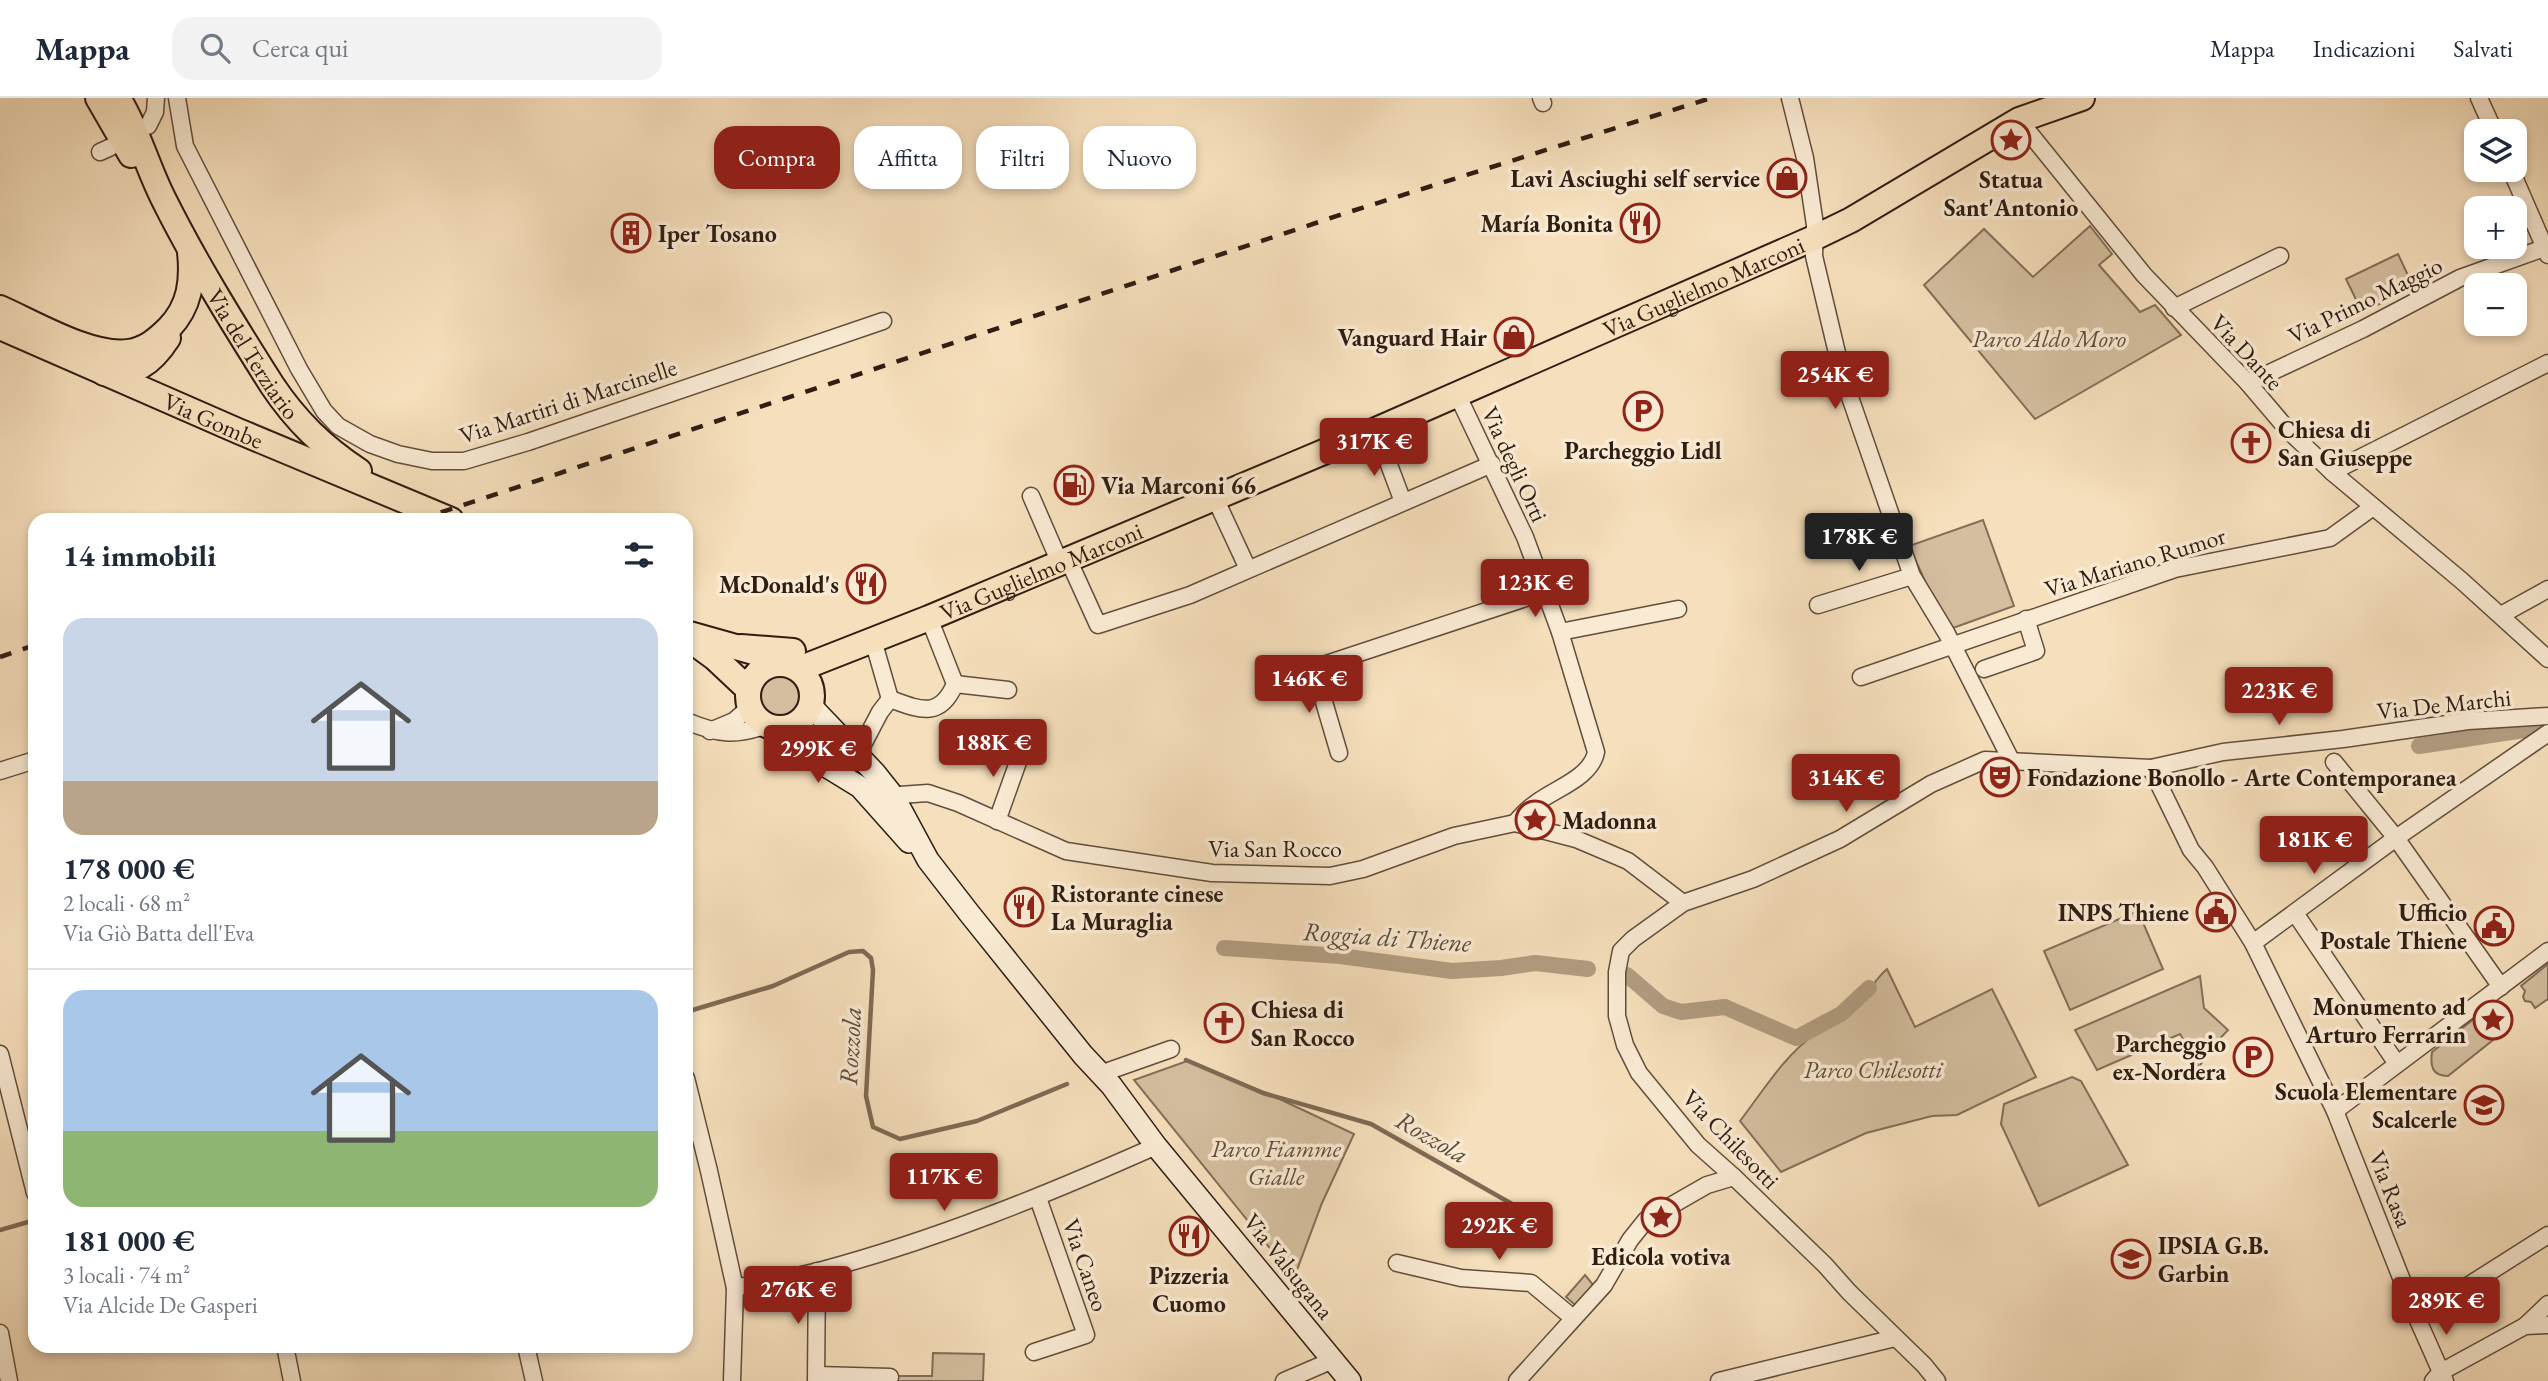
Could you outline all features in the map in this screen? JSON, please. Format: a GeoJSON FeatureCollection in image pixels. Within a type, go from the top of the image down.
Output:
{"type":"FeatureCollection","features":[{"type":"Feature","properties":{"kind":"main road","name":"Via del Terziario"},"geometry":{"type":"LineString","coordinates":[[98,98],[128,151],[155,182]]}},
{"type":"Feature","properties":{"kind":"main road","name":"Via Guglielmo Marconi"},"geometry":{"type":"LineString","coordinates":[[749,698],[753,678],[761,669],[772,664],[791,666],[929,618],[1376,430],[1816,237],[1851,220],[2019,120],[2082,98]]}},
{"type":"Feature","properties":{"kind":"main road","name":"Via del Terziario"},"geometry":{"type":"LineString","coordinates":[[122,102],[155,182],[189,248],[288,409],[315,439],[391,493]]}},
{"type":"Feature","properties":{"kind":"main road"},"geometry":{"type":"LineString","coordinates":[[103,373],[124,373],[148,364],[176,328],[191,287],[189,248]]}},
{"type":"Feature","properties":{"kind":"main road"},"geometry":{"type":"LineString","coordinates":[[0,308],[76,342],[94,348],[127,352],[148,346],[160,337],[184,308]]}},
{"type":"Feature","properties":{"kind":"main road","name":"Via Gombe"},"geometry":{"type":"LineString","coordinates":[[0,330],[436,513]]}},
{"type":"Feature","properties":{"kind":"main road","name":"Via Guglielmo Marconi"},"geometry":{"type":"LineString","coordinates":[[693,637],[741,647],[795,651],[868,641]]}},
{"type":"Feature","properties":{"kind":"main road","name":"Via Guglielmo Marconi"},"geometry":{"type":"LineString","coordinates":[[693,641],[715,658],[749,698],[757,718],[769,726],[784,728],[805,717],[821,680],[868,641]]}},
{"type":"Feature","properties":{"kind":"main road","name":"Via Guglielmo Marconi"},"geometry":{"type":"LineString","coordinates":[[741,647],[791,666]]}},
{"type":"Feature","properties":{"kind":"main road"},"geometry":{"type":"LineString","coordinates":[[791,666],[810,682],[812,700]]}},
{"type":"Feature","properties":{"kind":"main road","name":"Via Valsugana"},"geometry":{"type":"LineString","coordinates":[[812,700],[894,797],[928,860],[1156,1146],[1350,1381]]}},
{"type":"Feature","properties":{"kind":"main road","name":"Via Valsugana"},"geometry":{"type":"LineString","coordinates":[[769,726],[790,744],[856,784],[928,860]]}},
{"type":"Feature","properties":{"kind":"street"},"geometry":{"type":"LineString","coordinates":[[148,126],[155,112],[156,98]]}},
{"type":"Feature","properties":{"kind":"street","name":"Via Martiri di Marcinelle"},"geometry":{"type":"LineString","coordinates":[[177,98],[185,146],[299,369],[324,411],[338,426],[370,444],[398,454],[432,461],[464,461],[541,438],[883,321]]}},
{"type":"Feature","properties":{"kind":"street"},"geometry":{"type":"LineString","coordinates":[[1790,98],[1805,158],[1816,237],[1814,256],[1842,374],[1912,576],[1952,644],[2011,760]]}},
{"type":"Feature","properties":{"kind":"street"},"geometry":{"type":"LineString","coordinates":[[2482,101],[2489,119]]}},
{"type":"Feature","properties":{"kind":"street","name":"Via Dante"},"geometry":{"type":"LineString","coordinates":[[2019,120],[2144,275],[2248,383],[2288,430],[2332,472],[2501,615],[2548,659]]}},
{"type":"Feature","properties":{"kind":"street"},"geometry":{"type":"LineString","coordinates":[[2516,182],[2546,252]]}},
{"type":"Feature","properties":{"kind":"street","name":"Via Primo Maggio"},"geometry":{"type":"LineString","coordinates":[[2248,383],[2362,329],[2460,278],[2546,252]]}},
{"type":"Feature","properties":{"kind":"street"},"geometry":{"type":"LineString","coordinates":[[2174,308],[2280,256]]}},
{"type":"Feature","properties":{"kind":"street"},"geometry":{"type":"LineString","coordinates":[[2332,472],[2548,363]]}},
{"type":"Feature","properties":{"kind":"street","name":"Via degli Orti"},"geometry":{"type":"LineString","coordinates":[[1457,394],[1525,537],[1560,632],[1596,752],[1595,758],[1579,776],[1535,803],[1515,823]]}},
{"type":"Feature","properties":{"kind":"street"},"geometry":{"type":"LineString","coordinates":[[1376,430],[1403,502]]}},
{"type":"Feature","properties":{"kind":"street"},"geometry":{"type":"LineString","coordinates":[[1031,496],[1098,625],[1190,595],[1492,464]]}},
{"type":"Feature","properties":{"kind":"street"},"geometry":{"type":"LineString","coordinates":[[1215,498],[1248,569]]}},
{"type":"Feature","properties":{"kind":"street","name":"Via Mariano Rumor"},"geometry":{"type":"LineString","coordinates":[[1861,677],[2175,569],[2224,557],[2330,538],[2373,507]]}},
{"type":"Feature","properties":{"kind":"street"},"geometry":{"type":"LineString","coordinates":[[1818,605],[1912,576]]}},
{"type":"Feature","properties":{"kind":"street"},"geometry":{"type":"LineString","coordinates":[[2501,615],[2548,589]]}},
{"type":"Feature","properties":{"kind":"street"},"geometry":{"type":"LineString","coordinates":[[1339,753],[1314,668],[1544,592]]}},
{"type":"Feature","properties":{"kind":"street"},"geometry":{"type":"LineString","coordinates":[[1560,632],[1678,610]]}},
{"type":"Feature","properties":{"kind":"street"},"geometry":{"type":"LineString","coordinates":[[868,641],[890,699],[927,709],[940,707],[950,696],[955,684],[929,618]]}},
{"type":"Feature","properties":{"kind":"street","name":"Via Mariano Rumor"},"geometry":{"type":"LineString","coordinates":[[1984,668],[2036,651],[2026,619]]}},
{"type":"Feature","properties":{"kind":"street"},"geometry":{"type":"LineString","coordinates":[[955,684],[1008,690]]}},
{"type":"Feature","properties":{"kind":"street"},"geometry":{"type":"LineString","coordinates":[[710,731],[734,721],[749,698]]}},
{"type":"Feature","properties":{"kind":"street"},"geometry":{"type":"LineString","coordinates":[[856,784],[853,749],[890,699]]}},
{"type":"Feature","properties":{"kind":"street","name":"Via De Marchi"},"geometry":{"type":"LineString","coordinates":[[2011,760],[2151,768],[2223,752],[2468,722],[2548,716]]}},
{"type":"Feature","properties":{"kind":"street"},"geometry":{"type":"LineString","coordinates":[[693,726],[730,734],[769,726]]}},
{"type":"Feature","properties":{"kind":"street"},"geometry":{"type":"LineString","coordinates":[[2253,943],[2396,838],[2548,733]]}},
{"type":"Feature","properties":{"kind":"street"},"geometry":{"type":"LineString","coordinates":[[997,821],[1023,748]]}},
{"type":"Feature","properties":{"kind":"street","name":"Via Chilesotti"},"geometry":{"type":"LineString","coordinates":[[1937,1381],[1924,1364],[1698,1145],[1639,1073],[1625,1045],[1617,1017],[1617,972],[1622,951],[1633,939],[1683,903],[1753,878],[1840,839],[1931,783],[1985,760],[2011,760]]}},
{"type":"Feature","properties":{"kind":"street"},"geometry":{"type":"LineString","coordinates":[[0,771],[28,762]]}},
{"type":"Feature","properties":{"kind":"street"},"geometry":{"type":"LineString","coordinates":[[2334,762],[2396,838],[2501,987]]}},
{"type":"Feature","properties":{"kind":"street","name":"Via Rasa"},"geometry":{"type":"LineString","coordinates":[[2151,768],[2191,850],[2205,867],[2253,943],[2334,1111],[2440,1378]]}},
{"type":"Feature","properties":{"kind":"street","name":"Via Valsugana"},"geometry":{"type":"LineString","coordinates":[[856,784],[883,796],[894,797]]}},
{"type":"Feature","properties":{"kind":"street","name":"Via San Rocco"},"geometry":{"type":"LineString","coordinates":[[894,797],[928,793],[958,803],[1066,851],[1212,873],[1317,876],[1363,869],[1454,836],[1515,823],[1576,839],[1628,861],[1683,903]]}},
{"type":"Feature","properties":{"kind":"street"},"geometry":{"type":"LineString","coordinates":[[2295,913],[2397,1064]]}},
{"type":"Feature","properties":{"kind":"street"},"geometry":{"type":"LineString","coordinates":[[2334,1111],[2548,951]]}},
{"type":"Feature","properties":{"kind":"street"},"geometry":{"type":"LineString","coordinates":[[1100,1074],[1171,1049]]}},
{"type":"Feature","properties":{"kind":"street"},"geometry":{"type":"LineString","coordinates":[[0,1054],[28,1165]]}},
{"type":"Feature","properties":{"kind":"street"},"geometry":{"type":"LineString","coordinates":[[693,1106],[713,1185],[734,1288],[732,1381]]}},
{"type":"Feature","properties":{"kind":"street"},"geometry":{"type":"LineString","coordinates":[[734,1288],[817,1271],[924,1239],[1038,1198],[1156,1146]]}},
{"type":"Feature","properties":{"kind":"street"},"geometry":{"type":"LineString","coordinates":[[1517,1381],[1604,1285],[1630,1240],[1646,1220],[1707,1185],[1734,1177]]}},
{"type":"Feature","properties":{"kind":"street","name":"Via Caneo"},"geometry":{"type":"LineString","coordinates":[[1034,1352],[1086,1335],[1038,1198]]}},
{"type":"Feature","properties":{"kind":"street"},"geometry":{"type":"LineString","coordinates":[[2417,1318],[2548,1235]]}},
{"type":"Feature","properties":{"kind":"street"},"geometry":{"type":"LineString","coordinates":[[1397,1263],[1461,1278],[1531,1283],[1573,1318]]}},
{"type":"Feature","properties":{"kind":"street"},"geometry":{"type":"LineString","coordinates":[[817,1271],[817,1378],[890,1377]]}},
{"type":"Feature","properties":{"kind":"street"},"geometry":{"type":"LineString","coordinates":[[2440,1378],[2525,1326],[2548,1304]]}},
{"type":"Feature","properties":{"kind":"street"},"geometry":{"type":"LineString","coordinates":[[2525,1326],[2548,1325]]}},
{"type":"Feature","properties":{"kind":"street"},"geometry":{"type":"LineString","coordinates":[[0,1333],[9,1381]]}},
{"type":"Feature","properties":{"kind":"street"},"geometry":{"type":"LineString","coordinates":[[1719,1381],[1895,1338]]}},
{"type":"Feature","properties":{"kind":"street"},"geometry":{"type":"LineString","coordinates":[[286,1353],[292,1381]]}},
{"type":"Feature","properties":{"kind":"street"},"geometry":{"type":"LineString","coordinates":[[528,1353],[534,1381]]}},
{"type":"Feature","properties":{"kind":"street"},"geometry":{"type":"LineString","coordinates":[[1284,1381],[1333,1360]]}},
{"type":"Feature","properties":{"kind":"green space","name":"Parco Aldo Moro"},"geometry":{"type":"Polygon","coordinates":[[[2090,226],[2112,254],[2099,265],[2140,312],[2155,305],[2181,335],[2035,419],[1924,285],[1984,229],[2033,277],[2090,226]]]}},
{"type":"Feature","properties":{"kind":"green space"},"geometry":{"type":"Polygon","coordinates":[[[2398,254],[2414,288],[2362,312],[2346,279],[2398,254]]]}},
{"type":"Feature","properties":{"kind":"green space"},"geometry":{"type":"Polygon","coordinates":[[[1983,520],[2014,606],[1953,628],[1931,594],[1909,546],[1983,520]]]}},
{"type":"Feature","properties":{"kind":"green space"},"geometry":{"type":"Polygon","coordinates":[[[779,676],[793,682],[799,696],[793,710],[779,716],[765,710],[759,696],[765,682],[779,676]]]}},
{"type":"Feature","properties":{"kind":"green space"},"geometry":{"type":"Polygon","coordinates":[[[2138,911],[2163,969],[2070,1010],[2044,951],[2138,911]]]}},
{"type":"Feature","properties":{"kind":"green space"},"geometry":{"type":"Polygon","coordinates":[[[2548,964],[2548,999],[2535,1008],[2531,1002],[2525,1001],[2525,991],[2521,986],[2548,964]]]}},
{"type":"Feature","properties":{"kind":"green space","name":"Parco Chilesotti"},"geometry":{"type":"Polygon","coordinates":[[[1887,969],[1915,1027],[1992,989],[2036,1077],[1957,1115],[1932,1116],[1866,1133],[1781,1172],[1740,1121],[1793,1053],[1818,1032],[1850,1012],[1887,969]]]}},
{"type":"Feature","properties":{"kind":"green space"},"geometry":{"type":"Polygon","coordinates":[[[2200,976],[2204,1008],[2228,1030],[2212,1047],[2199,1067],[2180,1034],[2097,1070],[2075,1030],[2200,976]]]}},
{"type":"Feature","properties":{"kind":"green space"},"geometry":{"type":"Polygon","coordinates":[[[2489,1007],[2497,1014],[2502,1013],[2508,1028],[2448,1076],[2435,1072],[2431,1062],[2432,1052],[2489,1007]]]}},
{"type":"Feature","properties":{"kind":"green space","name":"Parco Fiamme Gialle"},"geometry":{"type":"Polygon","coordinates":[[[1187,1061],[1271,1095],[1354,1134],[1322,1203],[1294,1278],[1134,1080],[1187,1061]]]}},
{"type":"Feature","properties":{"kind":"green space"},"geometry":{"type":"Polygon","coordinates":[[[2072,1077],[2081,1081],[2128,1165],[2039,1206],[2001,1124],[2004,1104],[2072,1077]]]}},
{"type":"Feature","properties":{"kind":"green space"},"geometry":{"type":"Polygon","coordinates":[[[1585,1275],[1594,1286],[1575,1305],[1566,1297],[1585,1275]]]}},
{"type":"Feature","properties":{"kind":"green space"},"geometry":{"type":"Polygon","coordinates":[[[933,1353],[984,1354],[983,1381],[896,1381],[896,1376],[932,1376],[933,1353]]]}},
{"type":"Feature","properties":{"kind":"waterway","name":"Roggia di Thiene"},"geometry":{"type":"LineString","coordinates":[[2419,746],[2524,730],[2548,729]]}},
{"type":"Feature","properties":{"kind":"waterway","name":"Roggia di Thiene"},"geometry":{"type":"LineString","coordinates":[[1224,948],[1340,956],[1452,971],[1535,963],[1588,969]]}},
{"type":"Feature","properties":{"kind":"waterway","name":"Rozzola"},"geometry":{"type":"LineString","coordinates":[[693,1010],[773,986],[849,952],[863,951],[871,958],[873,970],[866,1096],[873,1127],[900,1139],[977,1121],[1067,1084]]}},
{"type":"Feature","properties":{"kind":"waterway","name":"Roggia di Thiene"},"geometry":{"type":"LineString","coordinates":[[1627,975],[1663,1006],[1681,1012],[1725,1007],[1796,1038],[1841,1014],[1869,988]]}},
{"type":"Feature","properties":{"kind":"waterway","name":"Rozzola"},"geometry":{"type":"LineString","coordinates":[[1186,1060],[1263,1093],[1371,1124],[1535,1217]]}},
{"type":"Feature","properties":{"kind":"waterway","name":"Rozzola"},"geometry":{"type":"LineString","coordinates":[[0,1230],[28,1222]]}},
{"type":"Feature","properties":{"kind":"railway"},"geometry":{"type":"LineString","coordinates":[[439,513],[1349,212],[1711,98]]}},
{"type":"Feature","properties":{"kind":"railway"},"geometry":{"type":"LineString","coordinates":[[0,657],[28,647]]}},
{"type":"Feature","properties":{"kind":"place","name":"Statua Sant'Antonio"},"geometry":{"type":"Point","coordinates":[2011,140]}},
{"type":"Feature","properties":{"kind":"place","name":"Lavi Asciughi self service"},"geometry":{"type":"Point","coordinates":[1787,178]}},
{"type":"Feature","properties":{"kind":"place","name":"María Bonita"},"geometry":{"type":"Point","coordinates":[1640,223]}},
{"type":"Feature","properties":{"kind":"place","name":"Iper Tosano"},"geometry":{"type":"Point","coordinates":[631,233]}},
{"type":"Feature","properties":{"kind":"place","name":"Vanguard Hair"},"geometry":{"type":"Point","coordinates":[1514,337]}},
{"type":"Feature","properties":{"kind":"place","name":"Parcheggio Lidl"},"geometry":{"type":"Point","coordinates":[1643,411]}},
{"type":"Feature","properties":{"kind":"place","name":"Chiesa di San Giuseppe"},"geometry":{"type":"Point","coordinates":[2251,443]}},
{"type":"Feature","properties":{"kind":"place","name":"Via Marconi 66"},"geometry":{"type":"Point","coordinates":[1074,485]}},
{"type":"Feature","properties":{"kind":"place","name":"McDonald's"},"geometry":{"type":"Point","coordinates":[866,584]}},
{"type":"Feature","properties":{"kind":"place","name":"Fondazione Bonollo - Arte Contemporanea"},"geometry":{"type":"Point","coordinates":[2000,777]}},
{"type":"Feature","properties":{"kind":"place","name":"Madonna"},"geometry":{"type":"Point","coordinates":[1535,820]}},
{"type":"Feature","properties":{"kind":"place","name":"Ristorante cinese La Muraglia"},"geometry":{"type":"Point","coordinates":[1024,907]}},
{"type":"Feature","properties":{"kind":"place","name":"INPS Thiene"},"geometry":{"type":"Point","coordinates":[2216,912]}},
{"type":"Feature","properties":{"kind":"place","name":"Ufficio Postale Thiene"},"geometry":{"type":"Point","coordinates":[2494,926]}},
{"type":"Feature","properties":{"kind":"place","name":"Monumento ad Arturo Ferrarin"},"geometry":{"type":"Point","coordinates":[2493,1020]}},
{"type":"Feature","properties":{"kind":"place","name":"Chiesa di San Rocco"},"geometry":{"type":"Point","coordinates":[1224,1023]}},
{"type":"Feature","properties":{"kind":"place","name":"Parcheggio ex-Nordera"},"geometry":{"type":"Point","coordinates":[2253,1057]}},
{"type":"Feature","properties":{"kind":"place","name":"Scuola Elementare Scalcerle"},"geometry":{"type":"Point","coordinates":[2484,1105]}},
{"type":"Feature","properties":{"kind":"place","name":"Edicola votiva"},"geometry":{"type":"Point","coordinates":[1661,1217]}},
{"type":"Feature","properties":{"kind":"place","name":"Pizzeria Cuomo"},"geometry":{"type":"Point","coordinates":[1189,1236]}},
{"type":"Feature","properties":{"kind":"place","name":"IPSIA G.B. Garbin"},"geometry":{"type":"Point","coordinates":[2131,1259]}}]}
